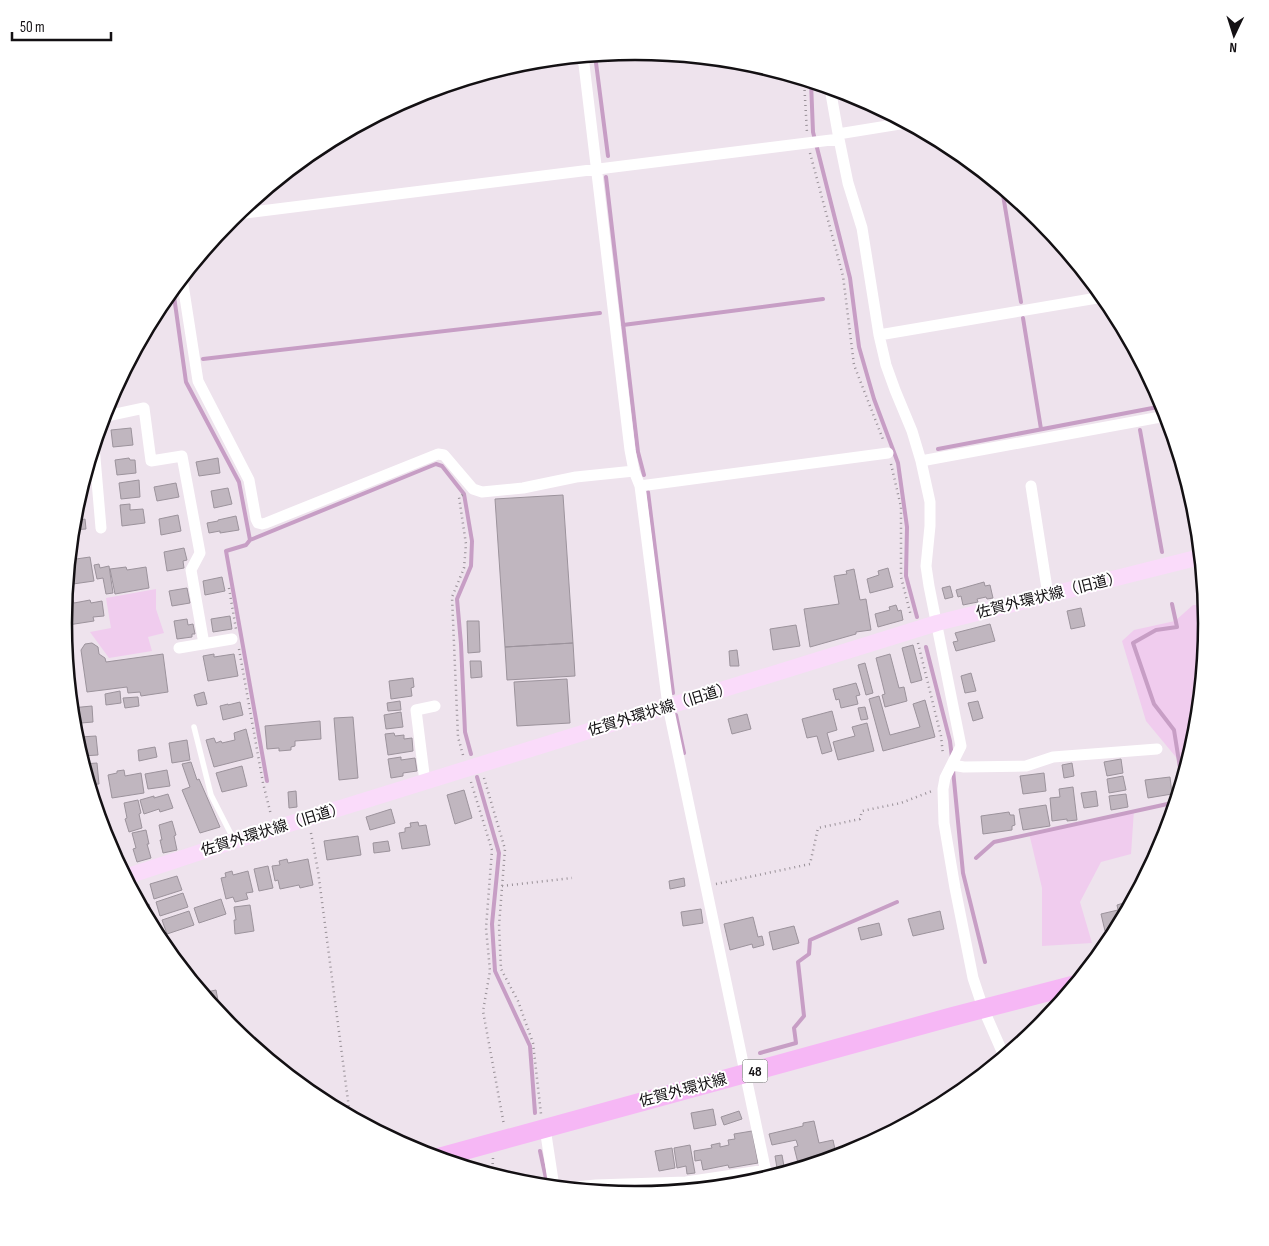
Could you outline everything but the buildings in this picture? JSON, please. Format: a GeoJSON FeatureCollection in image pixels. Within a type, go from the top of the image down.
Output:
{"type":"FeatureCollection","features":[{"type":"Feature","properties":{"kind":"main road","name":"佐賀外環状線"},"geometry":{"type":"LineString","coordinates":[[450,1154],[982,1008],[1063,988]]}},
{"type":"Feature","properties":{"kind":"street"},"geometry":{"type":"LineString","coordinates":[[584,63],[630,450],[634,471],[640,486],[668,706],[765,1170]]}},
{"type":"Feature","properties":{"kind":"street"},"geometry":{"type":"LineString","coordinates":[[831,96],[848,182],[862,228],[886,365],[912,430],[930,502],[926,566],[961,746],[947,761],[944,783],[944,823],[973,978],[982,1008],[1001,1050]]}},
{"type":"Feature","properties":{"kind":"street"},"geometry":{"type":"LineString","coordinates":[[250,212],[823,141],[897,125]]}},
{"type":"Feature","properties":{"kind":"street"},"geometry":{"type":"LineString","coordinates":[[183,286],[198,381],[249,480],[258,523],[266,523],[438,454],[444,455],[473,489],[482,492],[523,488],[576,476],[634,471]]}},
{"type":"Feature","properties":{"kind":"street"},"geometry":{"type":"LineString","coordinates":[[880,335],[1095,298]]}},
{"type":"Feature","properties":{"kind":"street"},"geometry":{"type":"LineString","coordinates":[[111,415],[144,408],[151,461],[182,456],[200,553],[191,570],[204,644]]}},
{"type":"Feature","properties":{"kind":"street"},"geometry":{"type":"LineString","coordinates":[[921,461],[1159,417]]}},
{"type":"Feature","properties":{"kind":"street"},"geometry":{"type":"LineString","coordinates":[[640,486],[888,453]]}},
{"type":"Feature","properties":{"kind":"street"},"geometry":{"type":"LineString","coordinates":[[95,462],[101,528]]}},
{"type":"Feature","properties":{"kind":"street"},"geometry":{"type":"LineString","coordinates":[[1031,486],[1048,595]]}},
{"type":"Feature","properties":{"kind":"street","name":"佐賀外環状線（旧道）"},"geometry":{"type":"LineString","coordinates":[[132,875],[234,841],[937,623],[1194,559]]}},
{"type":"Feature","properties":{"kind":"street"},"geometry":{"type":"LineString","coordinates":[[179,648],[236,641]]}},
{"type":"Feature","properties":{"kind":"street"},"geometry":{"type":"LineString","coordinates":[[425,782],[416,710],[435,706]]}},
{"type":"Feature","properties":{"kind":"street"},"geometry":{"type":"LineString","coordinates":[[947,761],[964,767],[1026,766],[1053,757],[1157,749]]}},
{"type":"Feature","properties":{"kind":"street"},"geometry":{"type":"LineString","coordinates":[[545,1128],[553,1180]]}},
{"type":"Feature","properties":{"kind":"street"},"geometry":{"type":"LineString","coordinates":[[628,1186],[726,1178]]}},
{"type":"Feature","properties":{"kind":"lane"},"geometry":{"type":"LineString","coordinates":[[194,727],[211,795],[234,841]]}},
{"type":"Feature","properties":{"kind":"path"},"geometry":{"type":"LineString","coordinates":[[804,87],[808,143],[843,276],[854,365],[888,453],[901,507],[901,577],[947,761]]}},
{"type":"Feature","properties":{"kind":"path"},"geometry":{"type":"LineString","coordinates":[[459,497],[466,544],[464,568],[452,596],[458,737],[474,767],[505,849],[498,926],[501,969],[518,1001],[533,1043],[541,1116],[545,1128]]}},
{"type":"Feature","properties":{"kind":"path"},"geometry":{"type":"LineString","coordinates":[[229,588],[236,641],[263,783],[275,829]]}},
{"type":"Feature","properties":{"kind":"path"},"geometry":{"type":"LineString","coordinates":[[474,767],[492,850],[486,928],[490,970],[483,1011],[504,1127],[501,1140]]}},
{"type":"Feature","properties":{"kind":"path"},"geometry":{"type":"LineString","coordinates":[[706,886],[810,864],[818,828],[860,819],[862,811],[901,803],[934,790],[944,783]]}},
{"type":"Feature","properties":{"kind":"path"},"geometry":{"type":"LineString","coordinates":[[309,818],[318,871],[349,1108]]}},
{"type":"Feature","properties":{"kind":"path"},"geometry":{"type":"LineString","coordinates":[[502,886],[572,878]]}},
{"type":"Feature","properties":{"kind":"shaded area"},"geometry":{"type":"Polygon","coordinates":[[[156,589],[156,609],[164,633],[148,637],[152,651],[109,658],[90,632],[111,628],[106,598],[156,589]]]}},
{"type":"Feature","properties":{"kind":"shaded area"},"geometry":{"type":"Polygon","coordinates":[[[1193,605],[1197,605],[1198,623],[1193,696],[1180,762],[1146,721],[1122,641],[1134,630],[1175,621],[1193,605]]]}},
{"type":"Feature","properties":{"kind":"shaded area"},"geometry":{"type":"Polygon","coordinates":[[[1134,810],[1131,854],[1101,862],[1080,902],[1092,943],[1042,946],[1042,888],[1029,833],[1134,810]]]}},
{"type":"Feature","properties":{"kind":"waterway"},"geometry":{"type":"LineString","coordinates":[[596,61],[608,156]]}},
{"type":"Feature","properties":{"kind":"waterway"},"geometry":{"type":"LineString","coordinates":[[811,89],[813,132],[850,278],[859,347],[874,399],[898,463],[907,527],[906,576],[917,617]]}},
{"type":"Feature","properties":{"kind":"waterway"},"geometry":{"type":"LineString","coordinates":[[606,177],[638,452],[644,475]]}},
{"type":"Feature","properties":{"kind":"waterway"},"geometry":{"type":"LineString","coordinates":[[1004,198],[1021,302]]}},
{"type":"Feature","properties":{"kind":"waterway"},"geometry":{"type":"LineString","coordinates":[[174,299],[186,382],[239,482],[250,540],[436,464],[442,466],[464,494],[472,541],[471,566],[457,599],[465,732],[471,754]]}},
{"type":"Feature","properties":{"kind":"waterway"},"geometry":{"type":"LineString","coordinates":[[623,325],[823,299]]}},
{"type":"Feature","properties":{"kind":"waterway"},"geometry":{"type":"LineString","coordinates":[[203,359],[600,313]]}},
{"type":"Feature","properties":{"kind":"waterway"},"geometry":{"type":"LineString","coordinates":[[1023,318],[1041,429]]}},
{"type":"Feature","properties":{"kind":"waterway"},"geometry":{"type":"LineString","coordinates":[[938,449],[1155,408]]}},
{"type":"Feature","properties":{"kind":"waterway"},"geometry":{"type":"LineString","coordinates":[[1140,430],[1162,552]]}},
{"type":"Feature","properties":{"kind":"waterway"},"geometry":{"type":"LineString","coordinates":[[648,492],[673,693]]}},
{"type":"Feature","properties":{"kind":"waterway"},"geometry":{"type":"LineString","coordinates":[[250,540],[246,545],[226,551],[267,781]]}},
{"type":"Feature","properties":{"kind":"waterway"},"geometry":{"type":"LineString","coordinates":[[1172,604],[1177,627],[1156,630],[1133,643],[1154,704],[1174,730],[1179,764]]}},
{"type":"Feature","properties":{"kind":"waterway"},"geometry":{"type":"LineString","coordinates":[[926,647],[950,741],[952,758]]}},
{"type":"Feature","properties":{"kind":"waterway"},"geometry":{"type":"LineString","coordinates":[[676,715],[684,753]]}},
{"type":"Feature","properties":{"kind":"waterway"},"geometry":{"type":"LineString","coordinates":[[953,770],[963,873],[985,962]]}},
{"type":"Feature","properties":{"kind":"waterway"},"geometry":{"type":"LineString","coordinates":[[477,777],[499,853],[492,924],[495,971],[530,1046],[535,1113]]}},
{"type":"Feature","properties":{"kind":"waterway"},"geometry":{"type":"LineString","coordinates":[[976,858],[994,842],[1168,804]]}},
{"type":"Feature","properties":{"kind":"waterway"},"geometry":{"type":"LineString","coordinates":[[760,1053],[796,1043],[794,1028],[804,1016],[798,962],[809,954],[810,940],[897,902]]}},
{"type":"Feature","properties":{"kind":"waterway"},"geometry":{"type":"LineString","coordinates":[[540,1151],[546,1179]]}}]}
